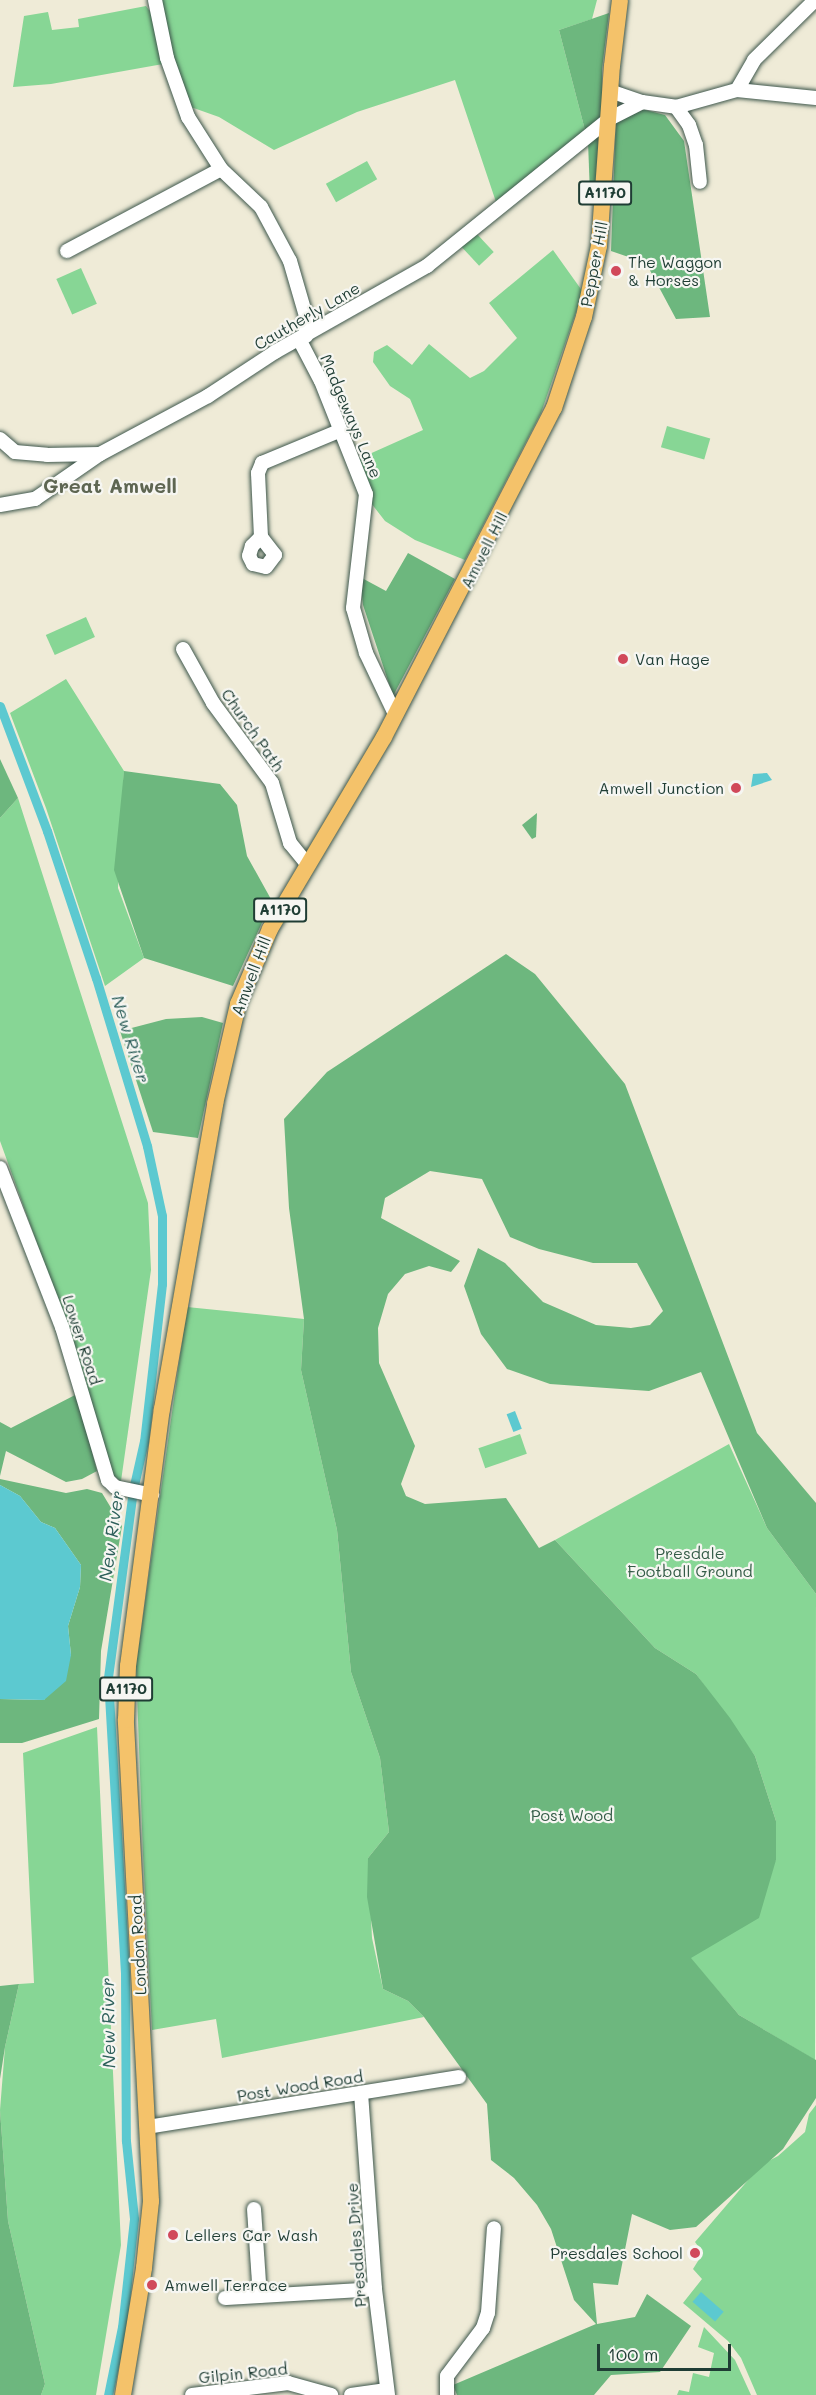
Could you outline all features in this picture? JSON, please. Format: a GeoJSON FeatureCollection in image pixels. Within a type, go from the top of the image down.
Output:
{"type":"FeatureCollection","features":[{"type":"Feature","properties":{"kind":"main road","name":"Pepper Hill"},"geometry":{"type":"LineString","coordinates":[[564,381],[599,246],[610,91],[620,0]]}},
{"type":"Feature","properties":{"kind":"main road","name":"Amwell Hill"},"geometry":{"type":"LineString","coordinates":[[139,1493],[225,1054],[253,964],[306,863],[395,714],[528,465],[564,381]]}},
{"type":"Feature","properties":{"kind":"main road","name":"London Road"},"geometry":{"type":"LineString","coordinates":[[123,2395],[150,2218],[126,1694],[133,1617],[139,1493]]}},
{"type":"Feature","properties":{"kind":"street"},"geometry":{"type":"LineString","coordinates":[[155,0],[167,58],[182,102],[221,169],[261,207],[290,261],[306,316],[302,337]]}},
{"type":"Feature","properties":{"kind":"street"},"geometry":{"type":"LineString","coordinates":[[737,90],[754,60],[815,0]]}},
{"type":"Feature","properties":{"kind":"street"},"geometry":{"type":"LineString","coordinates":[[610,91],[642,102],[676,107],[737,90],[816,98]]}},
{"type":"Feature","properties":{"kind":"street","name":"Cautherly Lane"},"geometry":{"type":"LineString","coordinates":[[0,505],[35,499],[100,454],[208,396],[302,337],[427,266],[609,119],[642,102]]}},
{"type":"Feature","properties":{"kind":"street"},"geometry":{"type":"LineString","coordinates":[[676,107],[689,125],[696,145],[700,182]]}},
{"type":"Feature","properties":{"kind":"street"},"geometry":{"type":"LineString","coordinates":[[67,251],[221,169]]}},
{"type":"Feature","properties":{"kind":"street"},"geometry":{"type":"LineString","coordinates":[[306,316],[322,326]]}},
{"type":"Feature","properties":{"kind":"street","name":"Madgeways Lane"},"geometry":{"type":"LineString","coordinates":[[302,337],[366,494],[353,608],[366,653],[395,714]]}},
{"type":"Feature","properties":{"kind":"street"},"geometry":{"type":"LineString","coordinates":[[261,537],[258,473],[262,463],[339,432]]}},
{"type":"Feature","properties":{"kind":"street"},"geometry":{"type":"LineString","coordinates":[[0,440],[23,453],[100,454]]}},
{"type":"Feature","properties":{"kind":"street","name":"Church Path"},"geometry":{"type":"LineString","coordinates":[[183,649],[213,703],[272,783],[290,843],[306,863]]}},
{"type":"Feature","properties":{"kind":"street","name":"Lower Road"},"geometry":{"type":"LineString","coordinates":[[0,1168],[62,1327],[108,1480],[139,1493]]}},
{"type":"Feature","properties":{"kind":"street","name":"Post Wood Road"},"geometry":{"type":"LineString","coordinates":[[147,2127],[459,2077]]}},
{"type":"Feature","properties":{"kind":"street","name":"Presdales Drive"},"geometry":{"type":"LineString","coordinates":[[361,2093],[375,2289],[388,2392]]}},
{"type":"Feature","properties":{"kind":"street"},"geometry":{"type":"LineString","coordinates":[[254,2209],[260,2296]]}},
{"type":"Feature","properties":{"kind":"street"},"geometry":{"type":"LineString","coordinates":[[447,2395],[447,2376],[483,2328],[488,2313],[494,2228]]}},
{"type":"Feature","properties":{"kind":"street"},"geometry":{"type":"LineString","coordinates":[[225,2298],[375,2289]]}},
{"type":"Feature","properties":{"kind":"street","name":"Gilpin Road"},"geometry":{"type":"LineString","coordinates":[[192,2395],[277,2383],[325,2394]]}},
{"type":"Feature","properties":{"kind":"street"},"geometry":{"type":"LineString","coordinates":[[351,2395],[388,2392]]}},
{"type":"Feature","properties":{"kind":"green space"},"geometry":{"type":"Polygon","coordinates":[[[161,0],[597,0],[592,19],[559,30],[586,134],[496,202],[455,80],[357,112],[274,150],[219,117],[188,106],[179,86],[161,0]]]}},
{"type":"Feature","properties":{"kind":"green space"},"geometry":{"type":"Polygon","coordinates":[[[146,6],[155,18],[163,64],[51,84],[13,87],[24,16],[48,12],[52,30],[79,27],[78,19],[146,6]]]}},
{"type":"Feature","properties":{"kind":"green space"},"geometry":{"type":"Polygon","coordinates":[[[609,13],[602,69],[602,118],[586,134],[559,30],[609,13]]]}},
{"type":"Feature","properties":{"kind":"green space"},"geometry":{"type":"Polygon","coordinates":[[[634,107],[665,115],[684,141],[710,317],[676,319],[646,263],[611,251],[616,118],[634,107]]]}},
{"type":"Feature","properties":{"kind":"green space"},"geometry":{"type":"Polygon","coordinates":[[[600,133],[599,195],[590,194],[588,142],[600,133]]]}},
{"type":"Feature","properties":{"kind":"green space"},"geometry":{"type":"Polygon","coordinates":[[[367,161],[377,179],[336,202],[326,184],[367,161]]]}},
{"type":"Feature","properties":{"kind":"green space"},"geometry":{"type":"Polygon","coordinates":[[[476,233],[494,252],[479,266],[461,247],[476,233]]]}},
{"type":"Feature","properties":{"kind":"green space"},"geometry":{"type":"Polygon","coordinates":[[[553,250],[583,292],[541,413],[465,560],[415,540],[385,521],[371,503],[356,460],[423,430],[410,399],[390,386],[373,362],[374,352],[387,345],[412,365],[429,344],[470,378],[484,371],[517,338],[489,303],[553,250]]]}},
{"type":"Feature","properties":{"kind":"green space"},"geometry":{"type":"Polygon","coordinates":[[[81,268],[97,304],[72,315],[56,279],[81,268]]]}},
{"type":"Feature","properties":{"kind":"green space"},"geometry":{"type":"Polygon","coordinates":[[[667,426],[710,438],[704,460],[661,447],[667,426]]]}},
{"type":"Feature","properties":{"kind":"green space"},"geometry":{"type":"Polygon","coordinates":[[[408,553],[455,579],[393,696],[363,605],[360,577],[386,591],[408,553]]]}},
{"type":"Feature","properties":{"kind":"green space"},"geometry":{"type":"Polygon","coordinates":[[[86,617],[95,637],[55,655],[46,635],[86,617]]]}},
{"type":"Feature","properties":{"kind":"green space"},"geometry":{"type":"Polygon","coordinates":[[[66,679],[124,771],[118,888],[144,958],[105,986],[46,808],[10,713],[66,679]]]}},
{"type":"Feature","properties":{"kind":"green space"},"geometry":{"type":"Polygon","coordinates":[[[0,759],[18,798],[0,818],[0,759]]]}},
{"type":"Feature","properties":{"kind":"green space"},"geometry":{"type":"Polygon","coordinates":[[[124,771],[220,784],[237,805],[247,856],[272,901],[233,986],[144,958],[114,870],[124,771]]]}},
{"type":"Feature","properties":{"kind":"green space"},"geometry":{"type":"Polygon","coordinates":[[[18,798],[148,1203],[151,1270],[121,1481],[112,1475],[69,1332],[0,1141],[0,818],[18,798]]]}},
{"type":"Feature","properties":{"kind":"green space"},"geometry":{"type":"Polygon","coordinates":[[[537,813],[536,837],[532,839],[522,825],[537,813]]]}},
{"type":"Feature","properties":{"kind":"green space","name":"Post Wood"},"geometry":{"type":"Polygon","coordinates":[[[506,954],[535,974],[625,1084],[757,1433],[816,1503],[816,1594],[767,1528],[701,1372],[649,1391],[550,1384],[507,1369],[481,1334],[464,1286],[478,1248],[505,1263],[543,1302],[596,1325],[631,1328],[650,1325],[663,1311],[637,1263],[593,1263],[539,1249],[510,1237],[482,1179],[430,1171],[385,1198],[381,1218],[460,1261],[451,1272],[429,1266],[405,1274],[388,1294],[378,1328],[379,1363],[415,1446],[401,1484],[406,1496],[425,1504],[506,1498],[539,1548],[555,1540],[655,1648],[696,1674],[730,1718],[755,1756],[776,1821],[776,1860],[759,1918],[691,1958],[739,2015],[816,2060],[816,2098],[783,2149],[696,2227],[670,2230],[632,2214],[618,2285],[593,2283],[597,2324],[635,2317],[647,2294],[691,2326],[660,2372],[611,2375],[594,2395],[457,2395],[453,2385],[596,2324],[574,2300],[551,2229],[537,2205],[514,2178],[491,2160],[487,2104],[424,2017],[408,2001],[383,1989],[367,1897],[368,1858],[389,1832],[380,1758],[351,1672],[337,1530],[301,1370],[304,1319],[289,1208],[284,1119],[327,1072],[506,954]]]}},
{"type":"Feature","properties":{"kind":"green space"},"geometry":{"type":"Polygon","coordinates":[[[202,1017],[223,1023],[198,1138],[153,1132],[120,1031],[166,1019],[202,1017]]]}},
{"type":"Feature","properties":{"kind":"green space"},"geometry":{"type":"Polygon","coordinates":[[[187,1307],[304,1319],[301,1370],[337,1530],[351,1672],[380,1758],[389,1832],[368,1858],[372,1938],[383,1989],[408,2001],[424,2017],[222,2058],[216,2019],[152,2030],[143,1855],[136,1666],[187,1307]]]}},
{"type":"Feature","properties":{"kind":"green space"},"geometry":{"type":"Polygon","coordinates":[[[77,1394],[97,1471],[82,1479],[66,1482],[6,1451],[0,1476],[0,1422],[11,1428],[77,1394]]]}},
{"type":"Feature","properties":{"kind":"green space"},"geometry":{"type":"Polygon","coordinates":[[[520,1434],[527,1454],[485,1468],[478,1448],[520,1434]]]}},
{"type":"Feature","properties":{"kind":"green space","name":"Presdale Football Ground"},"geometry":{"type":"Polygon","coordinates":[[[729,1444],[767,1528],[816,1594],[815,2060],[739,2015],[690,1958],[776,1860],[776,1821],[755,1756],[696,1674],[655,1648],[555,1540],[729,1444]]]}},
{"type":"Feature","properties":{"kind":"green space"},"geometry":{"type":"Polygon","coordinates":[[[0,1479],[66,1493],[87,1489],[102,1493],[122,1526],[101,1651],[99,1719],[22,1743],[0,1743],[0,1699],[44,1700],[71,1655],[68,1626],[80,1587],[81,1565],[55,1528],[41,1522],[20,1496],[0,1485],[0,1479]]]}},
{"type":"Feature","properties":{"kind":"green space"},"geometry":{"type":"Polygon","coordinates":[[[97,1727],[121,2245],[96,2395],[41,2395],[45,2384],[8,2221],[0,2110],[5,2047],[19,1984],[34,1983],[23,1753],[97,1727]]]}},
{"type":"Feature","properties":{"kind":"green space"},"geometry":{"type":"Polygon","coordinates":[[[19,1984],[5,2047],[0,2079],[0,1986],[19,1984]]]}},
{"type":"Feature","properties":{"kind":"green space"},"geometry":{"type":"Polygon","coordinates":[[[816,2105],[816,2395],[757,2395],[741,2358],[728,2341],[683,2303],[702,2279],[693,2269],[703,2253],[695,2242],[761,2165],[778,2156],[805,2132],[809,2114],[816,2105]]]}},
{"type":"Feature","properties":{"kind":"green space"},"geometry":{"type":"Polygon","coordinates":[[[0,2110],[8,2221],[45,2384],[41,2395],[0,2395],[0,2110]]]}},
{"type":"Feature","properties":{"kind":"green space"},"geometry":{"type":"Polygon","coordinates":[[[704,2327],[735,2360],[751,2395],[677,2395],[679,2390],[689,2392],[693,2373],[709,2377],[714,2353],[698,2347],[704,2327]]]}},
{"type":"Feature","properties":{"kind":"water"},"geometry":{"type":"Polygon","coordinates":[[[767,773],[772,780],[751,787],[753,774],[767,773]]]}},
{"type":"Feature","properties":{"kind":"water"},"geometry":{"type":"Polygon","coordinates":[[[515,1411],[522,1429],[513,1432],[507,1414],[515,1411]]]}},
{"type":"Feature","properties":{"kind":"water"},"geometry":{"type":"Polygon","coordinates":[[[0,1485],[20,1496],[41,1522],[55,1528],[81,1565],[80,1587],[68,1626],[71,1655],[66,1681],[44,1700],[0,1699],[0,1485]]]}},
{"type":"Feature","properties":{"kind":"water"},"geometry":{"type":"Polygon","coordinates":[[[701,2292],[724,2312],[715,2321],[692,2302],[701,2292]]]}},
{"type":"Feature","properties":{"kind":"waterway","name":"New River"},"geometry":{"type":"LineString","coordinates":[[0,706],[47,831],[96,978],[147,1146],[162,1216],[162,1284],[144,1441],[133,1490],[108,1678],[125,1973],[126,2141],[134,2219],[122,2327],[108,2395]]}},
{"type":"Feature","properties":{"kind":"place","name":"The Waggon & Horses"},"geometry":{"type":"Point","coordinates":[616,271]}},
{"type":"Feature","properties":{"kind":"place","name":"Van Hage"},"geometry":{"type":"Point","coordinates":[623,659]}},
{"type":"Feature","properties":{"kind":"place","name":"Amwell Junction"},"geometry":{"type":"Point","coordinates":[736,788]}},
{"type":"Feature","properties":{"kind":"place","name":"Lellers Car Wash"},"geometry":{"type":"Point","coordinates":[173,2235]}},
{"type":"Feature","properties":{"kind":"place","name":"Presdales School"},"geometry":{"type":"Point","coordinates":[695,2253]}},
{"type":"Feature","properties":{"kind":"place","name":"Amwell Terrace"},"geometry":{"type":"Point","coordinates":[152,2285]}},
{"type":"Feature","properties":{"kind":"district","name":"Great Amwell"},"geometry":{"type":"Point","coordinates":[110,485]}}]}
